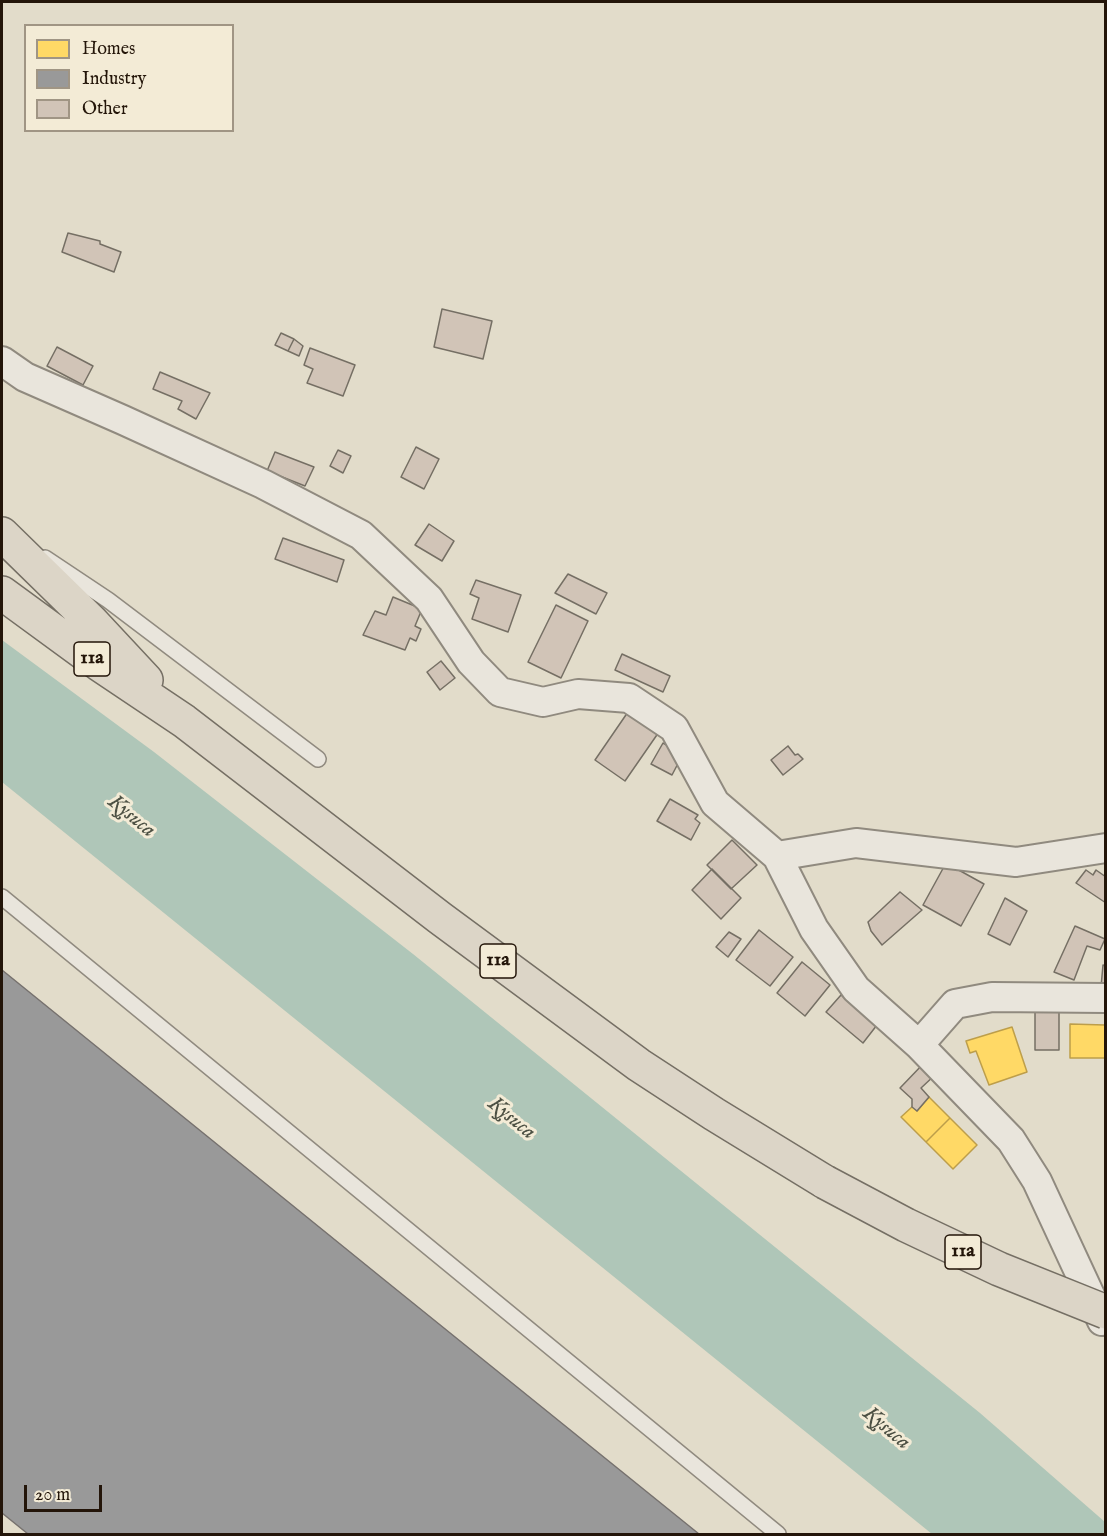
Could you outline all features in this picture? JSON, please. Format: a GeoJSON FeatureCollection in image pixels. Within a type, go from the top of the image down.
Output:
{"type":"FeatureCollection","features":[{"type":"Feature","properties":{"kind":"main road","name":"11a"},"geometry":{"type":"LineString","coordinates":[[2,534],[91,621],[184,721]]}},
{"type":"Feature","properties":{"kind":"main road","name":"11a"},"geometry":{"type":"LineString","coordinates":[[2,593],[99,664],[184,721],[554,1003],[639,1065],[714,1114],[825,1182],[906,1225],[999,1269],[1106,1312]]}},
{"type":"Feature","properties":{"kind":"street"},"geometry":{"type":"LineString","coordinates":[[2,361],[25,377],[263,484],[361,535],[429,599],[471,662],[500,692],[543,702],[578,694],[629,698],[674,728],[715,803],[777,856],[814,929],[856,989],[919,1045],[1011,1140],[1037,1181],[1106,1328]]}},
{"type":"Feature","properties":{"kind":"street"},"geometry":{"type":"LineString","coordinates":[[777,856],[856,843],[1016,862],[1106,848]]}},
{"type":"Feature","properties":{"kind":"street"},"geometry":{"type":"LineString","coordinates":[[919,1045],[955,1004],[992,997],[1106,998]]}},
{"type":"Feature","properties":{"kind":"lane"},"geometry":{"type":"LineString","coordinates":[[2,528],[108,600],[318,759]]}},
{"type":"Feature","properties":{"kind":"lane"},"geometry":{"type":"LineString","coordinates":[[2,897],[778,1534]]}},
{"type":"Feature","properties":{"kind":"water","name":"Kysuca"},"geometry":{"type":"Polygon","coordinates":[[[2,640],[154,752],[413,954],[980,1413],[1105,1522],[1105,1534],[932,1534],[2,782],[2,640]]]}},
{"type":"Feature","properties":{"kind":"building: Homes"},"geometry":{"type":"Polygon","coordinates":[[[1070,1024],[1105,1025],[1105,1058],[1070,1058],[1070,1024]]]}},
{"type":"Feature","properties":{"kind":"building: Homes"},"geometry":{"type":"Polygon","coordinates":[[[1012,1027],[1027,1072],[989,1085],[976,1051],[970,1053],[966,1041],[1012,1027]]]}},
{"type":"Feature","properties":{"kind":"building: Homes"},"geometry":{"type":"Polygon","coordinates":[[[929,1097],[950,1118],[926,1142],[901,1117],[913,1106],[917,1111],[929,1097]]]}},
{"type":"Feature","properties":{"kind":"building: Homes"},"geometry":{"type":"Polygon","coordinates":[[[950,1118],[977,1145],[953,1169],[926,1142],[950,1118]]]}},
{"type":"Feature","properties":{"kind":"building: Industry"},"geometry":{"type":"Polygon","coordinates":[[[2,970],[699,1534],[28,1534],[2,1513],[2,970]]]}},
{"type":"Feature","properties":{"kind":"building: Other"},"geometry":{"type":"Polygon","coordinates":[[[68,233],[100,241],[100,244],[121,252],[114,272],[62,252],[68,233]]]}},
{"type":"Feature","properties":{"kind":"building: Other"},"geometry":{"type":"Polygon","coordinates":[[[442,309],[492,321],[483,359],[434,347],[442,309]]]}},
{"type":"Feature","properties":{"kind":"building: Other"},"geometry":{"type":"Polygon","coordinates":[[[281,333],[294,339],[288,351],[275,345],[281,333]]]}},
{"type":"Feature","properties":{"kind":"building: Other"},"geometry":{"type":"Polygon","coordinates":[[[294,339],[303,346],[299,356],[288,351],[294,339]]]}},
{"type":"Feature","properties":{"kind":"building: Other"},"geometry":{"type":"Polygon","coordinates":[[[57,347],[93,366],[83,385],[47,366],[57,347]]]}},
{"type":"Feature","properties":{"kind":"building: Other"},"geometry":{"type":"Polygon","coordinates":[[[310,348],[355,365],[343,396],[307,383],[313,369],[304,365],[310,348]]]}},
{"type":"Feature","properties":{"kind":"building: Other"},"geometry":{"type":"Polygon","coordinates":[[[160,372],[210,393],[196,419],[178,409],[182,401],[153,389],[160,372]]]}},
{"type":"Feature","properties":{"kind":"building: Other"},"geometry":{"type":"Polygon","coordinates":[[[416,447],[439,459],[424,489],[401,477],[416,447]]]}},
{"type":"Feature","properties":{"kind":"building: Other"},"geometry":{"type":"Polygon","coordinates":[[[338,450],[351,456],[343,473],[330,466],[338,450]]]}},
{"type":"Feature","properties":{"kind":"building: Other"},"geometry":{"type":"Polygon","coordinates":[[[275,452],[314,467],[305,486],[267,471],[275,452]]]}},
{"type":"Feature","properties":{"kind":"building: Other"},"geometry":{"type":"Polygon","coordinates":[[[429,524],[454,541],[442,561],[415,545],[429,524]]]}},
{"type":"Feature","properties":{"kind":"building: Other"},"geometry":{"type":"Polygon","coordinates":[[[283,538],[344,560],[337,582],[275,559],[283,538]]]}},
{"type":"Feature","properties":{"kind":"building: Other"},"geometry":{"type":"Polygon","coordinates":[[[568,574],[607,593],[596,614],[555,593],[568,574]]]}},
{"type":"Feature","properties":{"kind":"building: Other"},"geometry":{"type":"Polygon","coordinates":[[[476,580],[521,595],[508,632],[472,619],[479,598],[470,594],[476,580]]]}},
{"type":"Feature","properties":{"kind":"building: Other"},"geometry":{"type":"Polygon","coordinates":[[[393,597],[422,609],[415,626],[421,629],[416,641],[410,638],[405,650],[363,635],[375,611],[386,615],[393,597]]]}},
{"type":"Feature","properties":{"kind":"building: Other"},"geometry":{"type":"Polygon","coordinates":[[[556,605],[588,621],[561,678],[528,662],[556,605]]]}},
{"type":"Feature","properties":{"kind":"building: Other"},"geometry":{"type":"Polygon","coordinates":[[[622,654],[670,676],[663,692],[615,670],[622,654]]]}},
{"type":"Feature","properties":{"kind":"building: Other"},"geometry":{"type":"Polygon","coordinates":[[[441,661],[455,678],[440,690],[427,672],[441,661]]]}},
{"type":"Feature","properties":{"kind":"building: Other"},"geometry":{"type":"Polygon","coordinates":[[[630,709],[661,729],[625,781],[595,760],[630,709]]]}},
{"type":"Feature","properties":{"kind":"building: Other"},"geometry":{"type":"Polygon","coordinates":[[[663,743],[683,754],[672,775],[651,764],[663,743]]]}},
{"type":"Feature","properties":{"kind":"building: Other"},"geometry":{"type":"Polygon","coordinates":[[[788,746],[795,755],[798,754],[803,759],[783,775],[771,760],[788,746]]]}},
{"type":"Feature","properties":{"kind":"building: Other"},"geometry":{"type":"Polygon","coordinates":[[[670,799],[698,815],[695,819],[700,823],[691,840],[657,821],[670,799]]]}},
{"type":"Feature","properties":{"kind":"building: Other"},"geometry":{"type":"Polygon","coordinates":[[[732,840],[757,865],[731,889],[707,865],[732,840]]]}},
{"type":"Feature","properties":{"kind":"building: Other"},"geometry":{"type":"Polygon","coordinates":[[[946,863],[984,884],[961,926],[923,905],[946,863]]]}},
{"type":"Feature","properties":{"kind":"building: Other"},"geometry":{"type":"Polygon","coordinates":[[[712,869],[741,898],[721,919],[692,890],[712,869]]]}},
{"type":"Feature","properties":{"kind":"building: Other"},"geometry":{"type":"Polygon","coordinates":[[[1086,870],[1093,875],[1096,870],[1106,877],[1106,903],[1076,883],[1086,870]]]}},
{"type":"Feature","properties":{"kind":"building: Other"},"geometry":{"type":"Polygon","coordinates":[[[900,892],[922,910],[882,945],[871,931],[868,922],[900,892]]]}},
{"type":"Feature","properties":{"kind":"building: Other"},"geometry":{"type":"Polygon","coordinates":[[[1005,898],[1027,911],[1010,945],[988,934],[1005,898]]]}},
{"type":"Feature","properties":{"kind":"building: Other"},"geometry":{"type":"Polygon","coordinates":[[[1075,926],[1105,939],[1100,950],[1087,946],[1074,980],[1054,972],[1075,926]]]}},
{"type":"Feature","properties":{"kind":"building: Other"},"geometry":{"type":"Polygon","coordinates":[[[759,930],[793,957],[770,986],[736,960],[759,930]]]}},
{"type":"Feature","properties":{"kind":"building: Other"},"geometry":{"type":"Polygon","coordinates":[[[729,932],[741,939],[728,957],[716,947],[729,932]]]}},
{"type":"Feature","properties":{"kind":"building: Other"},"geometry":{"type":"Polygon","coordinates":[[[802,962],[830,985],[805,1016],[777,993],[802,962]]]}},
{"type":"Feature","properties":{"kind":"building: Other"},"geometry":{"type":"Polygon","coordinates":[[[1103,965],[1106,966],[1106,987],[1101,987],[1103,965]]]}},
{"type":"Feature","properties":{"kind":"building: Other"},"geometry":{"type":"Polygon","coordinates":[[[841,995],[877,1025],[863,1043],[826,1012],[841,995]]]}},
{"type":"Feature","properties":{"kind":"building: Other"},"geometry":{"type":"Polygon","coordinates":[[[1059,1008],[1059,1050],[1035,1050],[1035,1009],[1059,1008]]]}},
{"type":"Feature","properties":{"kind":"building: Other"},"geometry":{"type":"Polygon","coordinates":[[[924,1063],[936,1074],[921,1088],[929,1097],[917,1111],[912,1107],[912,1099],[900,1088],[924,1063]]]}}]}
